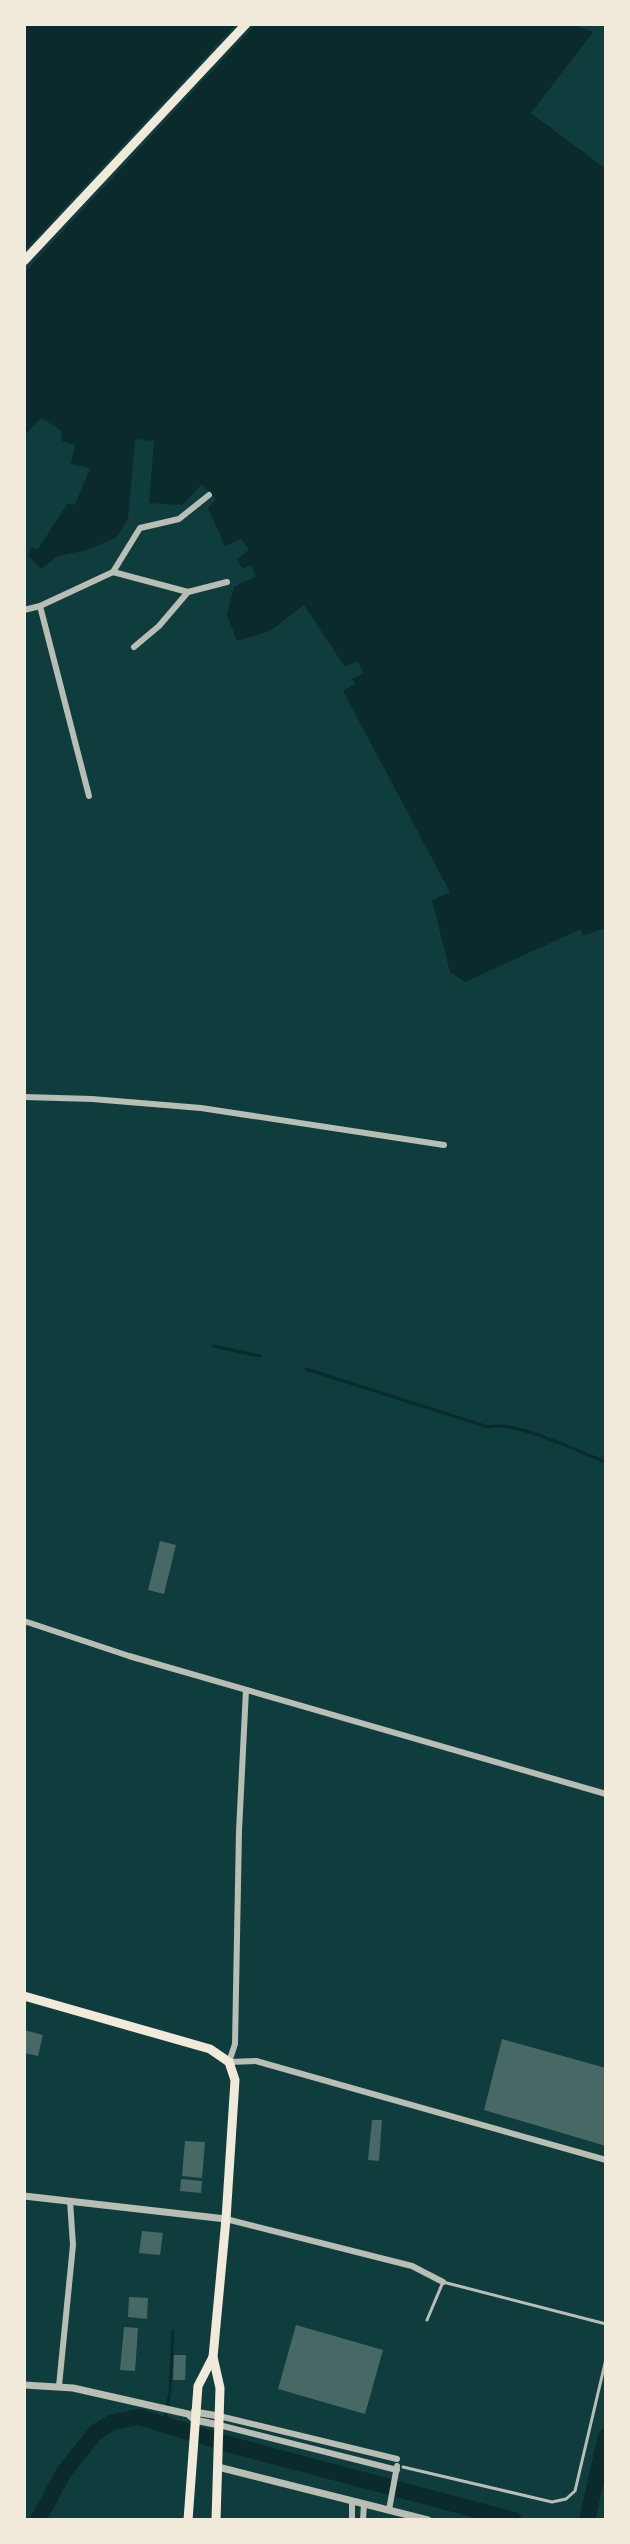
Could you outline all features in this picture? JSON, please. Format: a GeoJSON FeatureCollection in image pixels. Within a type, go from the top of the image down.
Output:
{"type":"FeatureCollection","features":[{"type":"Feature","properties":{"kind":"main road"},"geometry":{"type":"LineString","coordinates":[[24,261],[246,24]]}},
{"type":"Feature","properties":{"kind":"main road"},"geometry":{"type":"LineString","coordinates":[[24,1996],[187,2041],[215,2051],[229,2062],[235,2080],[213,2357],[220,2388],[216,2520]]}},
{"type":"Feature","properties":{"kind":"main road"},"geometry":{"type":"LineString","coordinates":[[188,2520],[198,2386],[213,2357]]}},
{"type":"Feature","properties":{"kind":"street"},"geometry":{"type":"LineString","coordinates":[[24,610],[40,606],[113,572],[140,528],[179,519],[209,495]]}},
{"type":"Feature","properties":{"kind":"street"},"geometry":{"type":"LineString","coordinates":[[113,572],[188,592],[227,582]]}},
{"type":"Feature","properties":{"kind":"street"},"geometry":{"type":"LineString","coordinates":[[134,647],[159,626],[188,592]]}},
{"type":"Feature","properties":{"kind":"street"},"geometry":{"type":"LineString","coordinates":[[40,606],[89,796]]}},
{"type":"Feature","properties":{"kind":"street"},"geometry":{"type":"LineString","coordinates":[[24,1097],[201,1108],[444,1145]]}},
{"type":"Feature","properties":{"kind":"street"},"geometry":{"type":"LineString","coordinates":[[24,1621],[246,1690],[606,1794]]}},
{"type":"Feature","properties":{"kind":"street"},"geometry":{"type":"LineString","coordinates":[[246,1690],[239,1831],[235,2044],[229,2062],[256,2061],[606,2160]]}},
{"type":"Feature","properties":{"kind":"street"},"geometry":{"type":"LineString","coordinates":[[24,2196],[226,2219],[412,2266],[443,2282]]}},
{"type":"Feature","properties":{"kind":"street"},"geometry":{"type":"LineString","coordinates":[[59,2386],[73,2245],[70,2201]]}},
{"type":"Feature","properties":{"kind":"street"},"geometry":{"type":"LineString","coordinates":[[24,2385],[59,2386],[177,2412],[400,2468]]}},
{"type":"Feature","properties":{"kind":"street"},"geometry":{"type":"LineString","coordinates":[[219,2424],[397,2459],[400,2468],[389,2510]]}},
{"type":"Feature","properties":{"kind":"street"},"geometry":{"type":"LineString","coordinates":[[218,2467],[428,2520]]}},
{"type":"Feature","properties":{"kind":"street"},"geometry":{"type":"LineString","coordinates":[[352,2501],[352,2520]]}},
{"type":"Feature","properties":{"kind":"street"},"geometry":{"type":"LineString","coordinates":[[363,2520],[364,2504]]}},
{"type":"Feature","properties":{"kind":"lane"},"geometry":{"type":"LineString","coordinates":[[427,2320],[443,2282],[606,2324]]}},
{"type":"Feature","properties":{"kind":"lane"},"geometry":{"type":"LineString","coordinates":[[400,2468],[552,2502],[566,2499],[575,2491],[606,2359]]}},
{"type":"Feature","properties":{"kind":"water"},"geometry":{"type":"Polygon","coordinates":[[[24,24],[572,24],[593,32],[531,113],[606,169],[606,931],[604,928],[583,936],[581,929],[465,982],[450,972],[432,900],[450,892],[343,691],[355,684],[352,679],[364,673],[357,661],[345,667],[304,605],[270,631],[237,641],[227,615],[234,587],[256,576],[251,565],[242,569],[237,559],[249,550],[241,539],[225,546],[208,508],[216,499],[202,484],[182,505],[149,503],[154,441],[135,439],[128,519],[116,538],[86,550],[58,556],[41,569],[28,556],[32,547],[38,549],[68,503],[75,505],[90,468],[71,464],[75,445],[62,441],[61,430],[41,418],[24,436],[24,24]]]}},
{"type":"Feature","properties":{"kind":"pier"},"geometry":{"type":"Polygon","coordinates":[[[236,24],[256,24],[24,273],[24,251],[236,24]]]}},
{"type":"Feature","properties":{"kind":"building"},"geometry":{"type":"Polygon","coordinates":[[[160,1541],[176,1545],[164,1594],[148,1590],[160,1541]]]}},
{"type":"Feature","properties":{"kind":"building"},"geometry":{"type":"Polygon","coordinates":[[[24,2030],[43,2035],[38,2056],[24,2053],[24,2030]]]}},
{"type":"Feature","properties":{"kind":"building"},"geometry":{"type":"Polygon","coordinates":[[[502,2039],[606,2068],[606,2146],[484,2110],[502,2039]]]}},
{"type":"Feature","properties":{"kind":"building"},"geometry":{"type":"Polygon","coordinates":[[[372,2120],[382,2120],[379,2161],[368,2160],[372,2120]]]}},
{"type":"Feature","properties":{"kind":"building"},"geometry":{"type":"Polygon","coordinates":[[[185,2141],[205,2142],[202,2178],[182,2176],[185,2141]]]}},
{"type":"Feature","properties":{"kind":"building"},"geometry":{"type":"Polygon","coordinates":[[[181,2179],[202,2181],[201,2193],[180,2191],[181,2179]]]}},
{"type":"Feature","properties":{"kind":"building"},"geometry":{"type":"Polygon","coordinates":[[[142,2231],[163,2233],[160,2255],[139,2253],[142,2231]]]}},
{"type":"Feature","properties":{"kind":"building"},"geometry":{"type":"Polygon","coordinates":[[[129,2297],[148,2298],[147,2319],[128,2317],[129,2297]]]}},
{"type":"Feature","properties":{"kind":"building"},"geometry":{"type":"Polygon","coordinates":[[[296,2325],[383,2350],[365,2414],[278,2389],[296,2325]]]}},
{"type":"Feature","properties":{"kind":"building"},"geometry":{"type":"Polygon","coordinates":[[[124,2327],[138,2328],[135,2371],[120,2370],[124,2327]]]}},
{"type":"Feature","properties":{"kind":"building"},"geometry":{"type":"Polygon","coordinates":[[[174,2355],[186,2355],[185,2380],[173,2380],[174,2355]]]}},
{"type":"Feature","properties":{"kind":"waterway"},"geometry":{"type":"LineString","coordinates":[[213,1346],[260,1356]]}},
{"type":"Feature","properties":{"kind":"waterway"},"geometry":{"type":"LineString","coordinates":[[306,1369],[488,1427],[500,1426],[530,1432],[606,1462]]}},
{"type":"Feature","properties":{"kind":"waterway"},"geometry":{"type":"LineString","coordinates":[[164,2424],[170,2392],[173,2331]]}},
{"type":"Feature","properties":{"kind":"waterway"},"geometry":{"type":"LineString","coordinates":[[38,2520],[64,2472],[96,2432],[113,2422],[139,2417],[228,2444],[514,2520]]}},
{"type":"Feature","properties":{"kind":"waterway"},"geometry":{"type":"LineString","coordinates":[[587,2520],[606,2436]]}}]}
